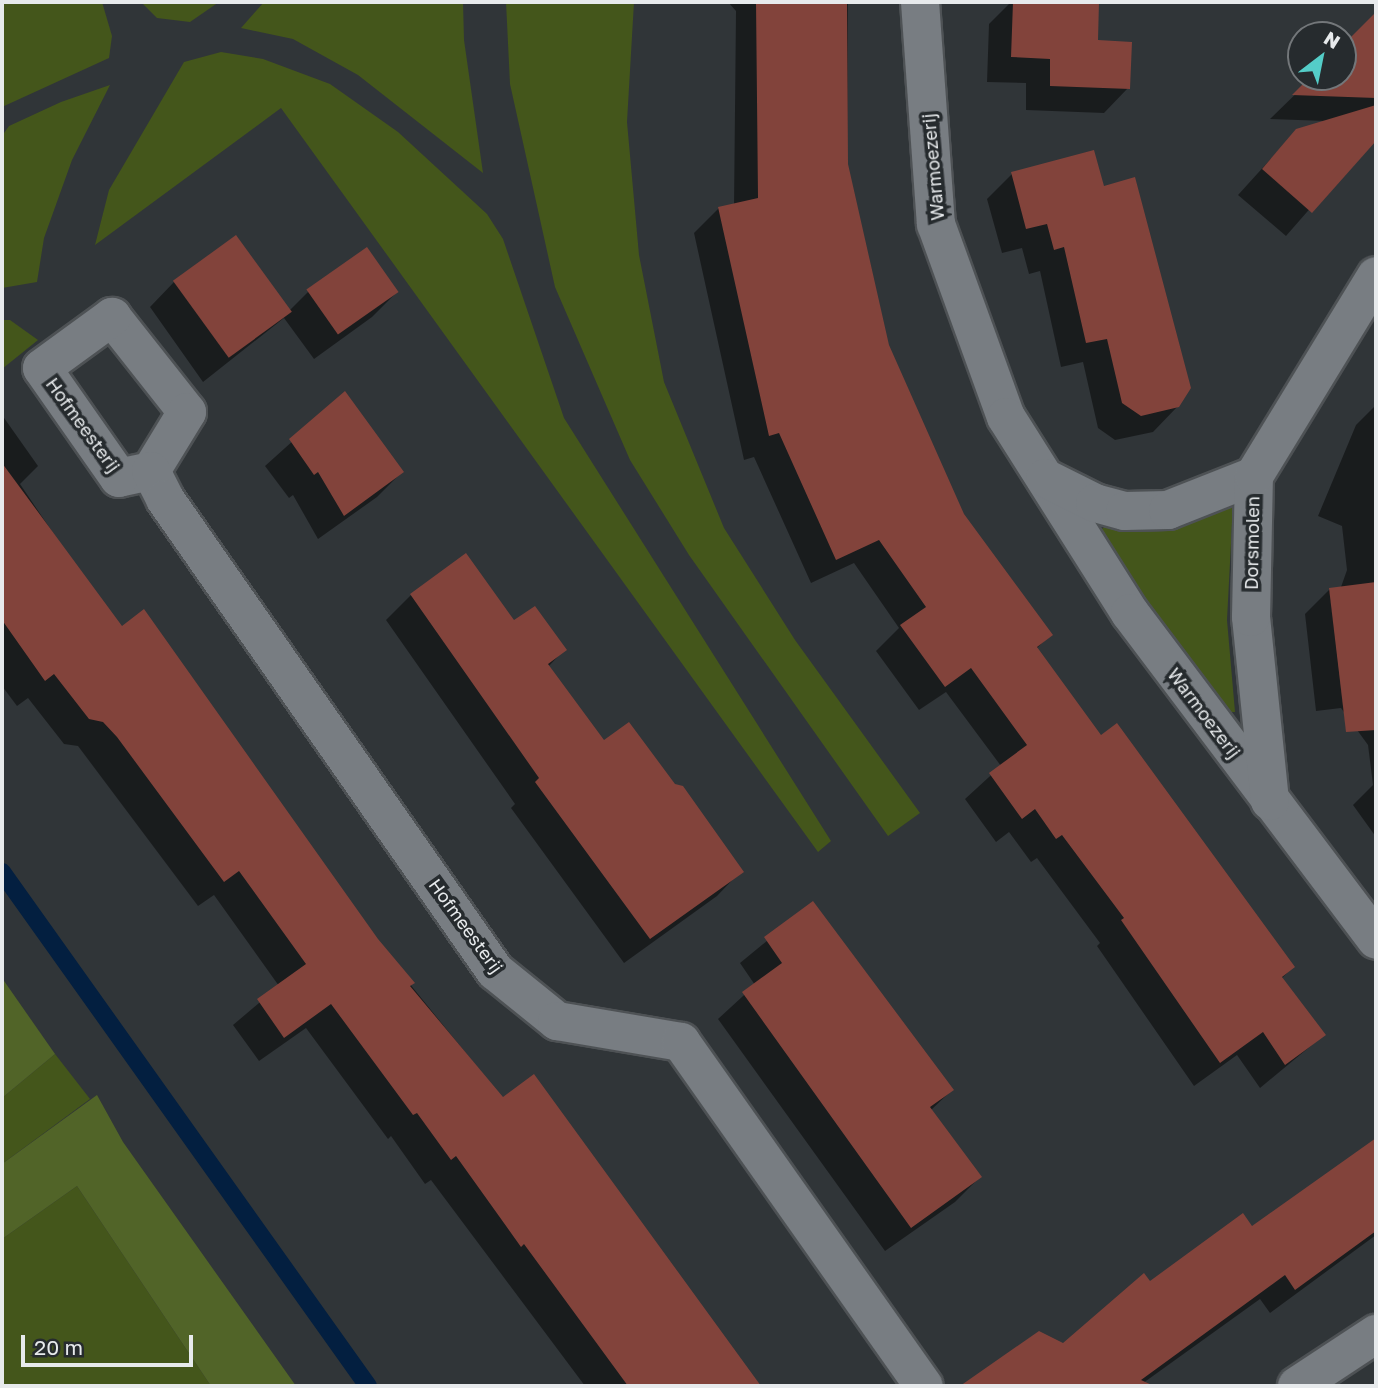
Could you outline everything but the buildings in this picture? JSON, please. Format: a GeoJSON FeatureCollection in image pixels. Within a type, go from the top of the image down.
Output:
{"type":"FeatureCollection","features":[{"type":"Feature","properties":{"kind":"street","name":"Warmoezerij"},"geometry":{"type":"LineString","coordinates":[[920,2],[936,224],[1006,417],[1130,613],[1270,803],[1376,940]]}},
{"type":"Feature","properties":{"kind":"street","name":"Dorsmolen"},"geometry":{"type":"LineString","coordinates":[[1270,803],[1251,617],[1254,476],[1376,276]]}},
{"type":"Feature","properties":{"kind":"street","name":"Hofmeesterij"},"geometry":{"type":"LineString","coordinates":[[151,471],[165,499],[495,971],[557,1021],[681,1042],[924,1386]]}},
{"type":"Feature","properties":{"kind":"street"},"geometry":{"type":"LineString","coordinates":[[1045,478],[1096,503],[1125,511],[1168,510],[1254,476]]}},
{"type":"Feature","properties":{"kind":"street"},"geometry":{"type":"LineString","coordinates":[[1297,1386],[1376,1334]]}},
{"type":"Feature","properties":{"kind":"green space"},"geometry":{"type":"Polygon","coordinates":[[[2,2],[102,2],[112,36],[109,58],[2,107],[2,2]]]}},
{"type":"Feature","properties":{"kind":"green space"},"geometry":{"type":"Polygon","coordinates":[[[141,2],[219,2],[190,22],[157,18],[141,2]]]}},
{"type":"Feature","properties":{"kind":"green space"},"geometry":{"type":"Polygon","coordinates":[[[264,2],[463,2],[464,40],[483,173],[358,75],[293,39],[241,28],[264,2]]]}},
{"type":"Feature","properties":{"kind":"green space"},"geometry":{"type":"Polygon","coordinates":[[[506,2],[634,2],[627,122],[639,255],[664,382],[724,528],[795,640],[920,813],[888,836],[689,555],[630,460],[555,287],[510,84],[506,2]]]}},
{"type":"Feature","properties":{"kind":"green space"},"geometry":{"type":"Polygon","coordinates":[[[221,52],[263,59],[330,84],[398,132],[487,214],[503,239],[564,418],[831,841],[818,852],[281,108],[95,245],[109,190],[184,62],[221,52]]]}},
{"type":"Feature","properties":{"kind":"green space"},"geometry":{"type":"Polygon","coordinates":[[[110,85],[72,160],[44,238],[37,282],[2,288],[2,136],[9,126],[61,102],[110,85]]]}},
{"type":"Feature","properties":{"kind":"green space"},"geometry":{"type":"Polygon","coordinates":[[[2,320],[10,320],[38,340],[2,369],[2,320]]]}},
{"type":"Feature","properties":{"kind":"green space"},"geometry":{"type":"Polygon","coordinates":[[[1233,505],[1227,620],[1235,712],[1228,712],[1097,534],[1109,522],[1233,505]]]}},
{"type":"Feature","properties":{"kind":"green space"},"geometry":{"type":"Polygon","coordinates":[[[2,978],[55,1054],[2,1098],[2,978]]]}},
{"type":"Feature","properties":{"kind":"green space"},"geometry":{"type":"Polygon","coordinates":[[[55,1054],[90,1099],[2,1164],[2,1098],[55,1054]]]}},
{"type":"Feature","properties":{"kind":"green space"},"geometry":{"type":"Polygon","coordinates":[[[97,1095],[123,1142],[296,1386],[211,1386],[77,1186],[2,1239],[2,1164],[97,1095]]]}},
{"type":"Feature","properties":{"kind":"green space"},"geometry":{"type":"Polygon","coordinates":[[[77,1186],[211,1386],[2,1386],[2,1239],[77,1186]]]}},
{"type":"Feature","properties":{"kind":"waterway"},"geometry":{"type":"LineString","coordinates":[[2,872],[368,1386]]}}]}
